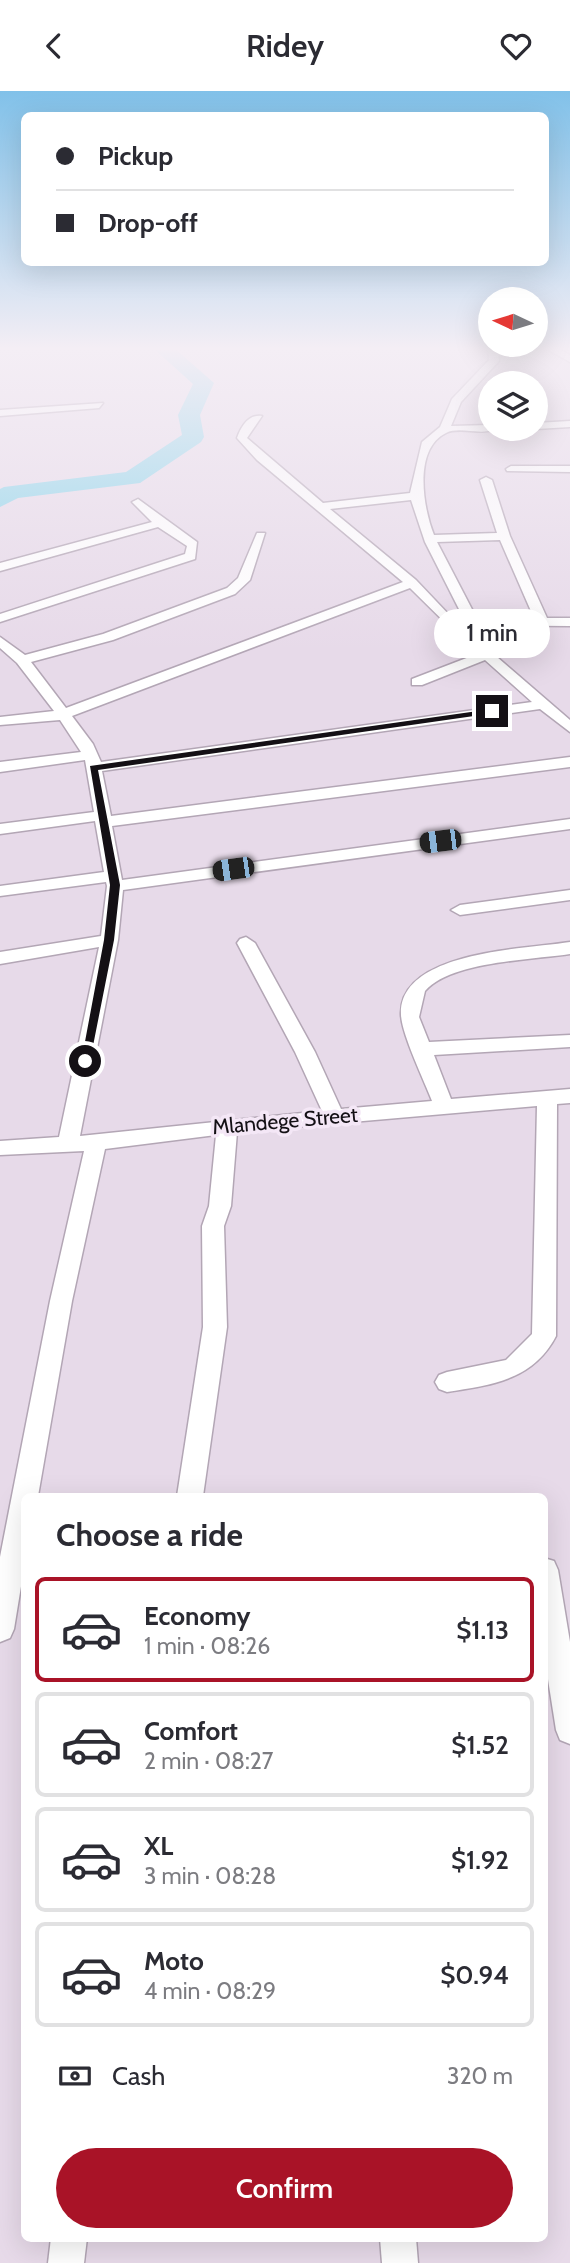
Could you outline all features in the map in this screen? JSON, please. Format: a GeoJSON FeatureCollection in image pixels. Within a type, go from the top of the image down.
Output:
{"type":"FeatureCollection","features":[{"type":"Feature","properties":{"kind":"street"},"geometry":{"type":"LineString","coordinates":[[254,448],[412,583],[448,621],[546,703],[570,728]]}},
{"type":"Feature","properties":{"kind":"street"},"geometry":{"type":"LineString","coordinates":[[426,448],[416,496],[454,593],[472,622]]}},
{"type":"Feature","properties":{"kind":"street"},"geometry":{"type":"LineString","coordinates":[[511,469],[570,469]]}},
{"type":"Feature","properties":{"kind":"street"},"geometry":{"type":"LineString","coordinates":[[486,480],[504,536],[542,621]]}},
{"type":"Feature","properties":{"kind":"street"},"geometry":{"type":"LineString","coordinates":[[320,507],[416,496]]}},
{"type":"Feature","properties":{"kind":"street"},"geometry":{"type":"LineString","coordinates":[[0,618],[191,556],[193,545],[160,523],[138,502]]}},
{"type":"Feature","properties":{"kind":"street"},"geometry":{"type":"LineString","coordinates":[[0,567],[160,523]]}},
{"type":"Feature","properties":{"kind":"street"},"geometry":{"type":"LineString","coordinates":[[22,660],[108,637],[231,591],[244,580],[261,536]]}},
{"type":"Feature","properties":{"kind":"street"},"geometry":{"type":"LineString","coordinates":[[431,539],[504,536]]}},
{"type":"Feature","properties":{"kind":"street"},"geometry":{"type":"LineString","coordinates":[[0,721],[62,715],[412,583]]}},
{"type":"Feature","properties":{"kind":"street"},"geometry":{"type":"LineString","coordinates":[[448,621],[570,622]]}},
{"type":"Feature","properties":{"kind":"street"},"geometry":{"type":"LineString","coordinates":[[0,641],[22,660],[86,744],[113,881],[109,940],[68,1143]]}},
{"type":"Feature","properties":{"kind":"street"},"geometry":{"type":"LineString","coordinates":[[417,682],[489,654]]}},
{"type":"Feature","properties":{"kind":"street"},"geometry":{"type":"LineString","coordinates":[[0,767],[91,761],[546,703]]}},
{"type":"Feature","properties":{"kind":"street"},"geometry":{"type":"LineString","coordinates":[[0,829],[570,762]]}},
{"type":"Feature","properties":{"kind":"street"},"geometry":{"type":"LineString","coordinates":[[0,891],[113,881],[570,824]]}},
{"type":"Feature","properties":{"kind":"street"},"geometry":{"type":"LineString","coordinates":[[460,910],[570,895]]}},
{"type":"Feature","properties":{"kind":"street"},"geometry":{"type":"LineString","coordinates":[[0,958],[109,940]]}},
{"type":"Feature","properties":{"kind":"street"},"geometry":{"type":"LineString","coordinates":[[246,943],[305,1052],[334,1116]]}},
{"type":"Feature","properties":{"kind":"street"},"geometry":{"type":"LineString","coordinates":[[443,1105],[410,1017],[411,1001],[428,978],[444,969],[570,948]]}},
{"type":"Feature","properties":{"kind":"street"},"geometry":{"type":"LineString","coordinates":[[421,1049],[570,1041]]}},
{"type":"Feature","properties":{"kind":"street"},"geometry":{"type":"LineString","coordinates":[[447,1382],[498,1374],[520,1365],[534,1353],[544,1336],[559,1096]]}},
{"type":"Feature","properties":{"kind":"street","name":"Mlandege Street"},"geometry":{"type":"LineString","coordinates":[[0,1148],[96,1143],[227,1126],[559,1096]]}},
{"type":"Feature","properties":{"kind":"street"},"geometry":{"type":"LineString","coordinates":[[190,1493],[215,1327],[213,1226],[220,1206],[227,1126]]}},
{"type":"Feature","properties":{"kind":"street"},"geometry":{"type":"LineString","coordinates":[[26,1493],[61,1301],[96,1143]]}},
{"type":"Feature","properties":{"kind":"street"},"geometry":{"type":"LineString","coordinates":[[0,1629],[21,1518]]}},
{"type":"Feature","properties":{"kind":"street"},"geometry":{"type":"LineString","coordinates":[[548,1589],[570,1730]]}},
{"type":"Feature","properties":{"kind":"street"},"geometry":{"type":"LineString","coordinates":[[66,2263],[69,2242]]}},
{"type":"Feature","properties":{"kind":"street"},"geometry":{"type":"LineString","coordinates":[[398,2242],[400,2263]]}},
{"type":"Feature","properties":{"kind":"waterway"},"geometry":{"type":"LineString","coordinates":[[0,500],[12,492],[132,478],[176,448]]}},
{"type":"Feature","properties":{"kind":"route"},"geometry":{"type":"LineString","coordinates":[[85,1061],[109,940],[115,885],[111,876],[93,768],[492,711]]}}]}
